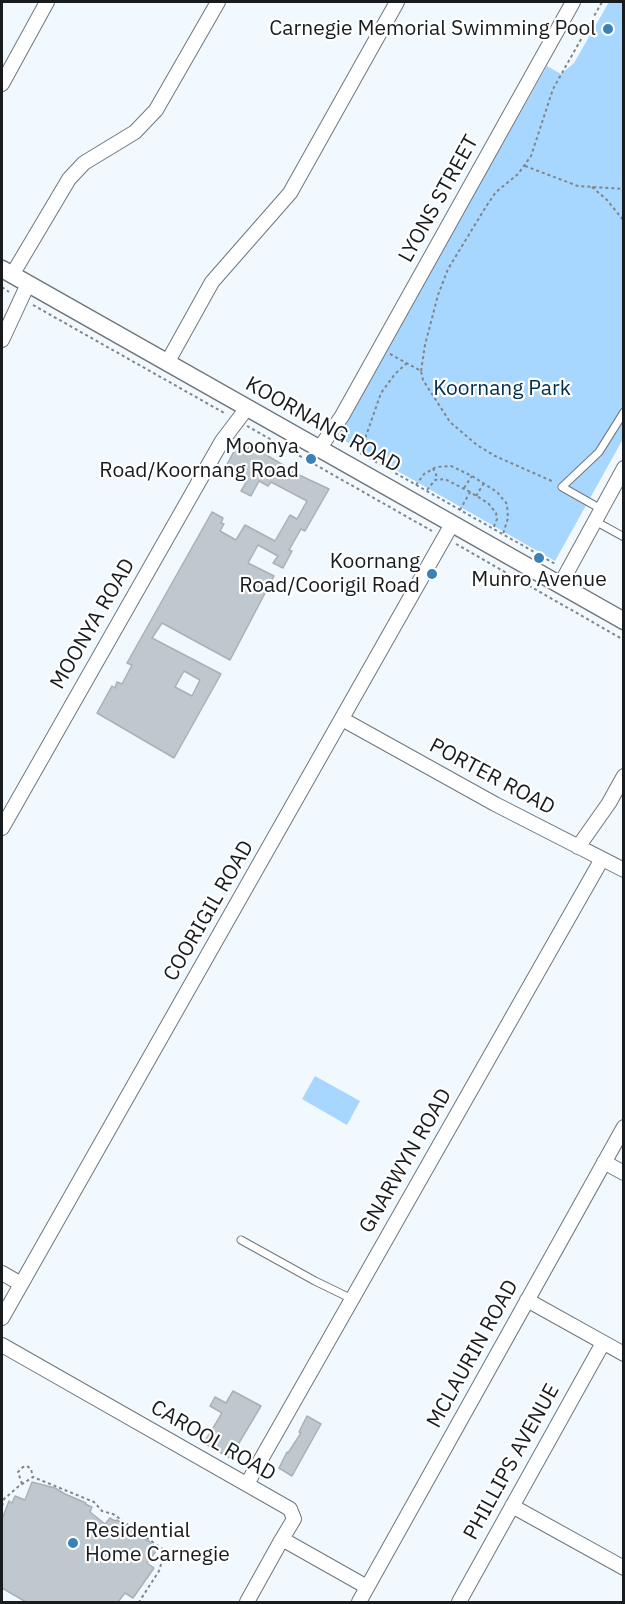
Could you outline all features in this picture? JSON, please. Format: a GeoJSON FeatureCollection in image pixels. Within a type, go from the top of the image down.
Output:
{"type":"FeatureCollection","features":[{"type":"Feature","properties":{"kind":"street"},"geometry":{"type":"LineString","coordinates":[[2,84],[47,2]]}},
{"type":"Feature","properties":{"kind":"street"},"geometry":{"type":"LineString","coordinates":[[5,277],[69,179],[94,156],[135,132],[156,110],[218,2]]}},
{"type":"Feature","properties":{"kind":"street"},"geometry":{"type":"LineString","coordinates":[[167,363],[212,282],[290,193],[397,2]]}},
{"type":"Feature","properties":{"kind":"street","name":"LYONS STREET"},"geometry":{"type":"LineString","coordinates":[[324,452],[573,2]]}},
{"type":"Feature","properties":{"kind":"street","name":"KOORNANG ROAD"},"geometry":{"type":"LineString","coordinates":[[5,277],[28,293],[167,363],[238,412],[324,452],[452,524],[563,577],[624,621]]}},
{"type":"Feature","properties":{"kind":"street"},"geometry":{"type":"LineString","coordinates":[[2,340],[28,293]]}},
{"type":"Feature","properties":{"kind":"street","name":"MOONYA ROAD"},"geometry":{"type":"LineString","coordinates":[[2,828],[238,412]]}},
{"type":"Feature","properties":{"kind":"street"},"geometry":{"type":"LineString","coordinates":[[563,577],[624,468]]}},
{"type":"Feature","properties":{"kind":"street","name":"COORIGIL ROAD"},"geometry":{"type":"LineString","coordinates":[[2,1318],[452,524]]}},
{"type":"Feature","properties":{"kind":"street","name":"PORTER ROAD"},"geometry":{"type":"LineString","coordinates":[[342,719],[495,804],[624,870]]}},
{"type":"Feature","properties":{"kind":"street","name":"GNARWYN ROAD"},"geometry":{"type":"LineString","coordinates":[[247,1484],[352,1299],[590,853],[609,802],[624,776]]}},
{"type":"Feature","properties":{"kind":"street","name":"MCLAURIN ROAD"},"geometry":{"type":"LineString","coordinates":[[359,1602],[624,1127]]}},
{"type":"Feature","properties":{"kind":"street"},"geometry":{"type":"LineString","coordinates":[[604,1162],[624,1173]]}},
{"type":"Feature","properties":{"kind":"street"},"geometry":{"type":"LineString","coordinates":[[2,1273],[21,1284]]}},
{"type":"Feature","properties":{"kind":"street"},"geometry":{"type":"LineString","coordinates":[[527,1299],[624,1354]]}},
{"type":"Feature","properties":{"kind":"street","name":"PHILLIPS AVENUE"},"geometry":{"type":"LineString","coordinates":[[459,1602],[603,1343]]}},
{"type":"Feature","properties":{"kind":"street","name":"CAROOL ROAD"},"geometry":{"type":"LineString","coordinates":[[2,1345],[290,1509],[294,1519],[282,1539]]}},
{"type":"Feature","properties":{"kind":"street"},"geometry":{"type":"LineString","coordinates":[[512,1506],[624,1568]]}},
{"type":"Feature","properties":{"kind":"street"},"geometry":{"type":"LineString","coordinates":[[247,1602],[282,1539],[367,1587]]}},
{"type":"Feature","properties":{"kind":"lane"},"geometry":{"type":"LineString","coordinates":[[624,412],[599,452],[562,487],[624,537]]}},
{"type":"Feature","properties":{"kind":"lane"},"geometry":{"type":"LineString","coordinates":[[241,1240],[352,1299]]}},
{"type":"Feature","properties":{"kind":"path"},"geometry":{"type":"LineString","coordinates":[[562,487],[549,478],[485,451],[450,422],[423,380],[421,371],[438,295],[448,269],[496,192],[525,166],[535,145],[553,89],[602,2]]}},
{"type":"Feature","properties":{"kind":"path"},"geometry":{"type":"LineString","coordinates":[[525,166],[564,181],[592,187],[624,189]]}},
{"type":"Feature","properties":{"kind":"path"},"geometry":{"type":"LineString","coordinates":[[592,187],[624,220]]}},
{"type":"Feature","properties":{"kind":"path"},"geometry":{"type":"LineString","coordinates":[[5,277],[28,293],[238,412],[452,524],[624,640]]}},
{"type":"Feature","properties":{"kind":"path"},"geometry":{"type":"LineString","coordinates":[[380,348],[421,371]]}},
{"type":"Feature","properties":{"kind":"path"},"geometry":{"type":"LineString","coordinates":[[407,363],[395,374],[381,393],[360,453],[426,491],[452,524],[493,529],[563,577]]}},
{"type":"Feature","properties":{"kind":"path"},"geometry":{"type":"LineString","coordinates":[[416,485],[424,474],[433,468],[451,466],[472,476],[498,492],[507,504],[508,518],[503,534]]}},
{"type":"Feature","properties":{"kind":"path"},"geometry":{"type":"LineString","coordinates":[[433,468],[438,480]]}},
{"type":"Feature","properties":{"kind":"path"},"geometry":{"type":"LineString","coordinates":[[464,489],[472,476]]}},
{"type":"Feature","properties":{"kind":"path"},"geometry":{"type":"LineString","coordinates":[[426,491],[438,480],[446,479],[488,502],[496,513],[497,519],[493,529]]}},
{"type":"Feature","properties":{"kind":"path"},"geometry":{"type":"LineString","coordinates":[[476,496],[484,483]]}},
{"type":"Feature","properties":{"kind":"path"},"geometry":{"type":"LineString","coordinates":[[452,524],[470,492]]}},
{"type":"Feature","properties":{"kind":"path"},"geometry":{"type":"LineString","coordinates":[[22,1484],[18,1472],[23,1467],[27,1466],[31,1469],[33,1477]]}},
{"type":"Feature","properties":{"kind":"path"},"geometry":{"type":"LineString","coordinates":[[2,1506],[4,1499],[33,1477]]}},
{"type":"Feature","properties":{"kind":"path"},"geometry":{"type":"LineString","coordinates":[[33,1477],[94,1502],[102,1511],[114,1514],[164,1550],[159,1571],[138,1602]]}},
{"type":"Feature","properties":{"kind":"green space","name":"Koornang Park"},"geometry":{"type":"Polygon","coordinates":[[[609,2],[623,2],[623,439],[555,561],[338,437],[547,66],[561,74],[574,63],[609,2]]]}},
{"type":"Feature","properties":{"kind":"green space"},"geometry":{"type":"Polygon","coordinates":[[[315,1076],[360,1101],[347,1125],[302,1099],[315,1076]]]}},
{"type":"Feature","properties":{"kind":"building"},"geometry":{"type":"Polygon","coordinates":[[[238,444],[248,449],[250,445],[283,465],[282,467],[329,489],[305,531],[301,529],[289,550],[292,551],[283,568],[273,563],[278,556],[258,545],[248,563],[274,576],[230,660],[162,623],[152,638],[221,674],[174,758],[97,713],[112,686],[115,688],[117,682],[122,684],[132,665],[127,663],[212,512],[223,518],[221,523],[224,524],[220,531],[236,540],[245,525],[275,541],[290,515],[297,519],[307,501],[271,482],[268,486],[259,481],[251,496],[241,491],[247,481],[225,468],[238,444]],[[184,671],[175,687],[192,696],[200,680],[184,671]]]}},
{"type":"Feature","properties":{"kind":"building"},"geometry":{"type":"Polygon","coordinates":[[[233,1391],[261,1406],[230,1458],[204,1443],[222,1413],[210,1406],[215,1397],[226,1403],[233,1391]]]}},
{"type":"Feature","properties":{"kind":"building"},"geometry":{"type":"Polygon","coordinates":[[[307,1416],[321,1424],[292,1476],[279,1468],[301,1433],[299,1432],[307,1416]]]}},
{"type":"Feature","properties":{"kind":"building","name":"Residential Home Carnegie"},"geometry":{"type":"Polygon","coordinates":[[[32,1482],[55,1488],[86,1503],[92,1507],[90,1512],[105,1524],[110,1518],[117,1520],[133,1530],[139,1537],[149,1541],[157,1550],[147,1563],[154,1568],[133,1598],[125,1593],[118,1602],[26,1602],[2,1588],[2,1519],[9,1501],[12,1503],[15,1496],[25,1500],[32,1482]]]}},
{"type":"Feature","properties":{"kind":"place","name":"Carnegie Memorial Swimming Pool"},"geometry":{"type":"Point","coordinates":[608,29]}},
{"type":"Feature","properties":{"kind":"place","name":"Moonya Road/Koornang Road"},"geometry":{"type":"Point","coordinates":[311,459]}},
{"type":"Feature","properties":{"kind":"place","name":"Munro Avenue"},"geometry":{"type":"Point","coordinates":[539,558]}},
{"type":"Feature","properties":{"kind":"place","name":"Koornang Road/Coorigil Road"},"geometry":{"type":"Point","coordinates":[432,574]}},
{"type":"Feature","properties":{"kind":"place","name":"Residential Home Carnegie"},"geometry":{"type":"Point","coordinates":[73,1543]}}]}
